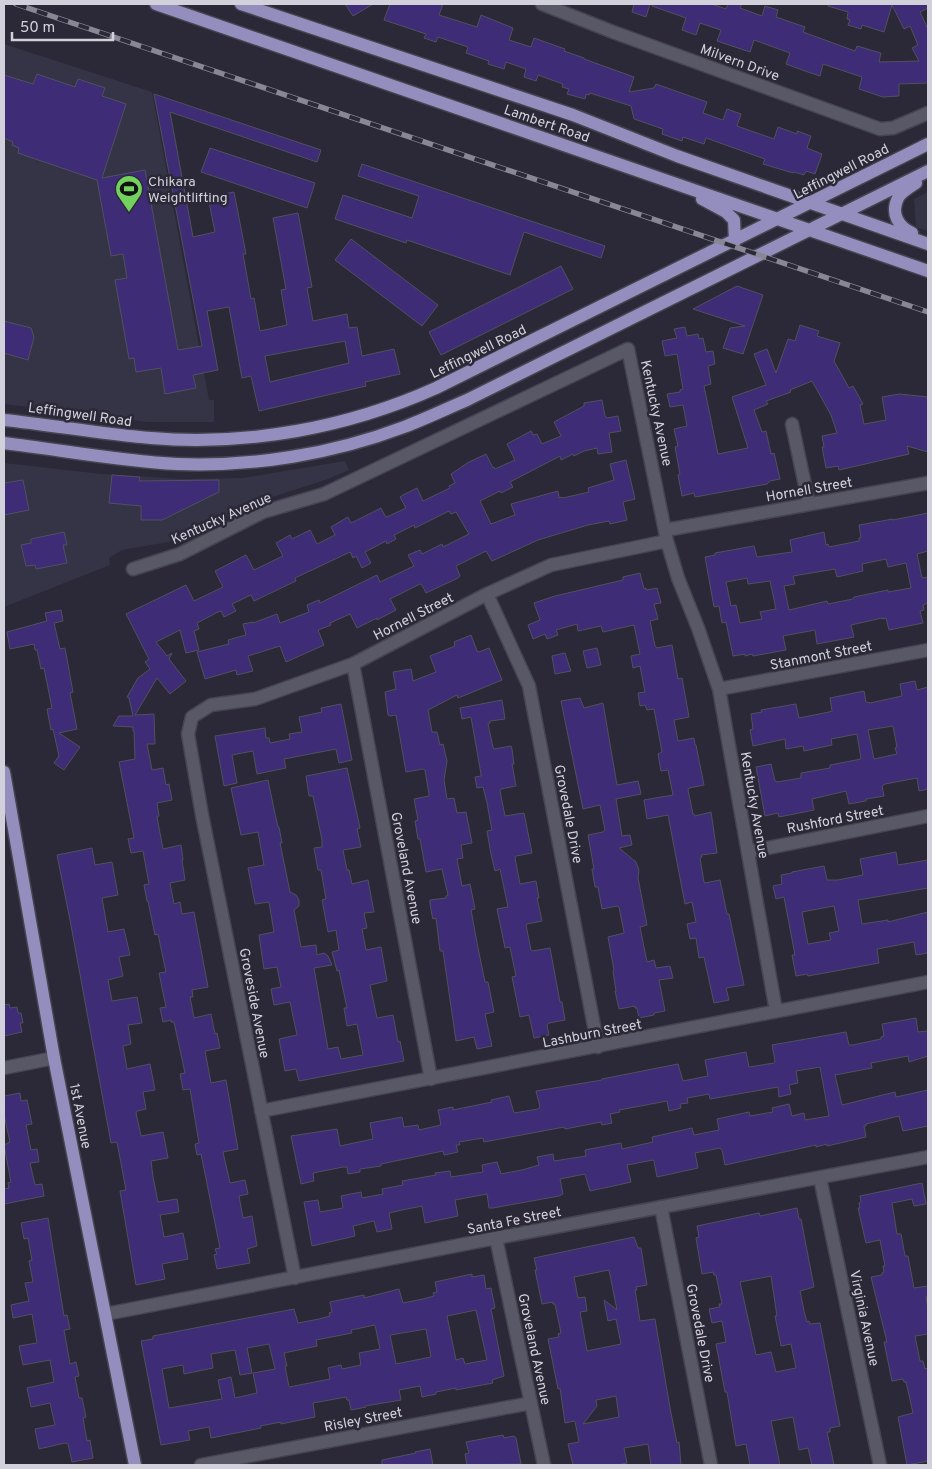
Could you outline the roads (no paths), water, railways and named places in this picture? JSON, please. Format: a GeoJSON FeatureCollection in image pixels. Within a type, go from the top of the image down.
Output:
{"type":"FeatureCollection","features":[{"type":"Feature","properties":{"kind":"main road","name":"Lambert Road"},"geometry":{"type":"LineString","coordinates":[[156,4],[928,271]]}},
{"type":"Feature","properties":{"kind":"main road","name":"Lambert Road"},"geometry":{"type":"LineString","coordinates":[[241,4],[573,115],[676,156],[928,242]]}},
{"type":"Feature","properties":{"kind":"main road","name":"Leffingwell Road"},"geometry":{"type":"LineString","coordinates":[[4,420],[112,435],[190,440],[279,434],[359,417],[436,388],[928,144]]}},
{"type":"Feature","properties":{"kind":"main road"},"geometry":{"type":"LineString","coordinates":[[4,444],[135,461],[222,464],[308,453],[354,443],[417,422],[467,400],[841,213],[928,172]]}},
{"type":"Feature","properties":{"kind":"main road"},"geometry":{"type":"LineString","coordinates":[[928,172],[898,197],[895,207],[898,223],[904,230],[928,242]]}},
{"type":"Feature","properties":{"kind":"main road"},"geometry":{"type":"LineString","coordinates":[[671,182],[730,216],[734,220],[735,241]]}},
{"type":"Feature","properties":{"kind":"main road","name":"1st Avenue"},"geometry":{"type":"LineString","coordinates":[[4,772],[8,820],[135,1465]]}},
{"type":"Feature","properties":{"kind":"street","name":"Milvern Drive"},"geometry":{"type":"LineString","coordinates":[[542,4],[613,32],[880,129],[893,128],[928,113]]}},
{"type":"Feature","properties":{"kind":"street","name":"Kentucky Avenue"},"geometry":{"type":"LineString","coordinates":[[133,569],[180,554],[263,512],[324,494],[628,348],[666,536],[678,578],[719,689],[776,1012]]}},
{"type":"Feature","properties":{"kind":"street"},"geometry":{"type":"LineString","coordinates":[[792,424],[809,504]]}},
{"type":"Feature","properties":{"kind":"street","name":"Hornell Street"},"geometry":{"type":"LineString","coordinates":[[188,734],[192,717],[211,705],[255,699],[353,664],[487,594],[551,565],[666,536],[809,504],[928,483]]}},
{"type":"Feature","properties":{"kind":"street","name":"Grovedale Drive"},"geometry":{"type":"LineString","coordinates":[[487,594],[529,686],[598,1047]]}},
{"type":"Feature","properties":{"kind":"street","name":"Stanmont Street"},"geometry":{"type":"LineString","coordinates":[[719,689],[928,650]]}},
{"type":"Feature","properties":{"kind":"street","name":"Groveland Avenue"},"geometry":{"type":"LineString","coordinates":[[353,664],[431,1078]]}},
{"type":"Feature","properties":{"kind":"street","name":"Groveside Avenue"},"geometry":{"type":"LineString","coordinates":[[188,734],[202,815],[295,1278]]}},
{"type":"Feature","properties":{"kind":"street","name":"Rushford Street"},"geometry":{"type":"LineString","coordinates":[[748,852],[928,816]]}},
{"type":"Feature","properties":{"kind":"street","name":"Lashburn Street"},"geometry":{"type":"LineString","coordinates":[[261,1111],[928,982]]}},
{"type":"Feature","properties":{"kind":"street"},"geometry":{"type":"LineString","coordinates":[[4,1068],[54,1058]]}},
{"type":"Feature","properties":{"kind":"street","name":"Santa Fe Street"},"geometry":{"type":"LineString","coordinates":[[106,1314],[928,1157]]}},
{"type":"Feature","properties":{"kind":"street","name":"Virginia Avenue"},"geometry":{"type":"LineString","coordinates":[[820,1178],[880,1465]]}},
{"type":"Feature","properties":{"kind":"street","name":"Grovedale Drive"},"geometry":{"type":"LineString","coordinates":[[661,1207],[711,1465]]}},
{"type":"Feature","properties":{"kind":"street","name":"Groveland Avenue"},"geometry":{"type":"LineString","coordinates":[[496,1238],[544,1465]]}},
{"type":"Feature","properties":{"kind":"street","name":"Risley Street"},"geometry":{"type":"LineString","coordinates":[[201,1465],[530,1403]]}},
{"type":"Feature","properties":{"kind":"railway"},"geometry":{"type":"LineString","coordinates":[[16,4],[928,312]]}},
{"type":"Feature","properties":{"kind":"place","name":"Chikara Weightlifting"},"geometry":{"type":"Point","coordinates":[129,213]}}]}
